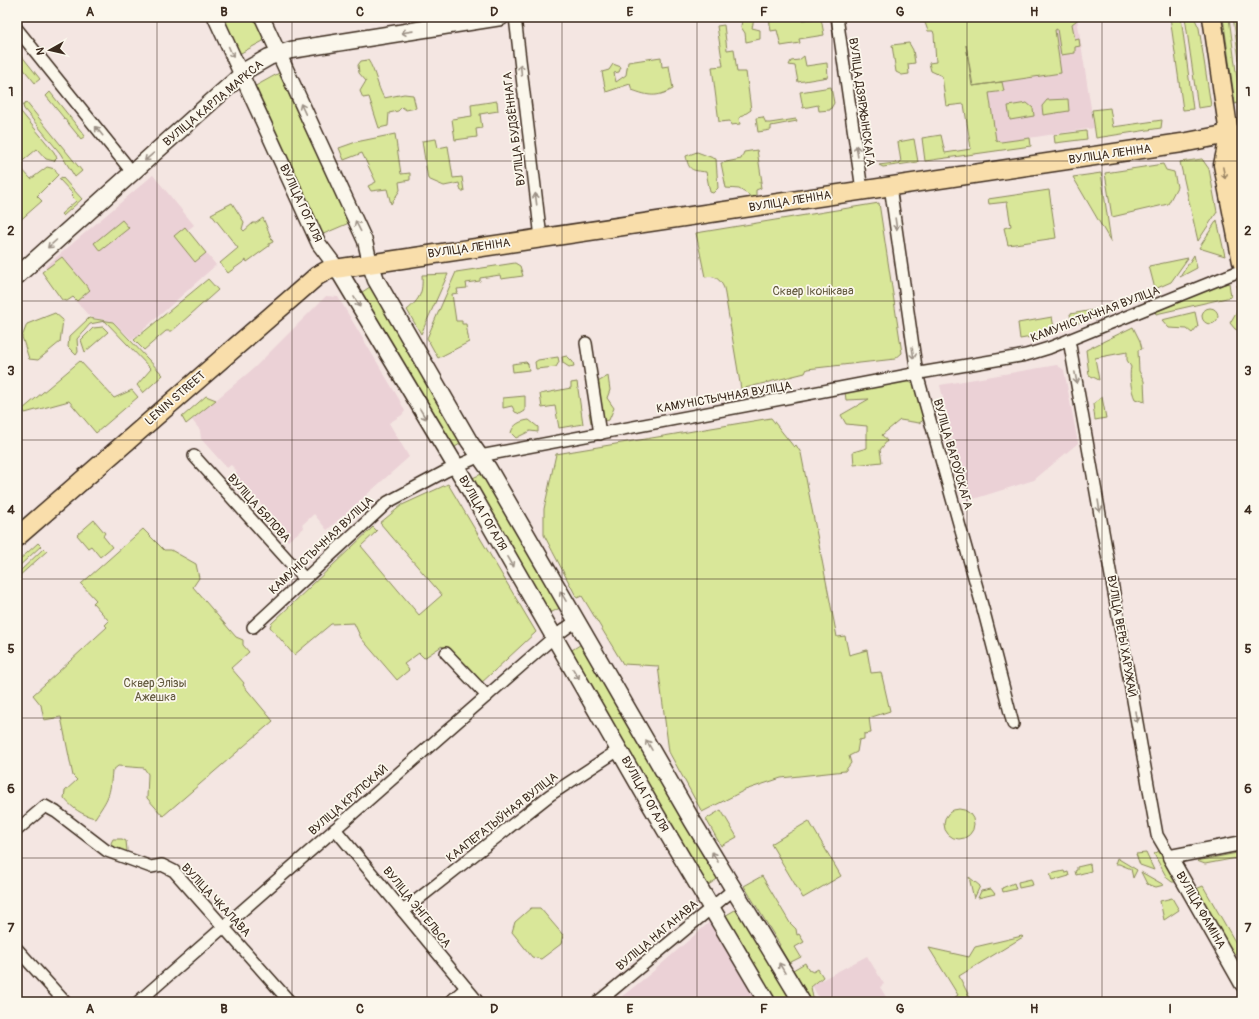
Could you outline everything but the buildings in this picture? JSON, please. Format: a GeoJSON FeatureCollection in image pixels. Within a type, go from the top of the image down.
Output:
{"type":"FeatureCollection","features":[{"type":"Feature","properties":{"kind":"main road","name":"ВУЛІЦА КАРЛА МАРКСА"},"geometry":{"type":"LineString","coordinates":[[17,276],[132,172],[241,76],[259,62],[278,53],[501,17]]}},
{"type":"Feature","properties":{"kind":"main road"},"geometry":{"type":"LineString","coordinates":[[1212,17],[1236,133],[1242,187]]}},
{"type":"Feature","properties":{"kind":"main road","name":"ВУЛІЦА ЛЕНІНА"},"geometry":{"type":"LineString","coordinates":[[337,268],[1182,143],[1236,133]]}},
{"type":"Feature","properties":{"kind":"main road"},"geometry":{"type":"LineString","coordinates":[[1236,133],[1223,165],[1240,242],[1242,262]]}},
{"type":"Feature","properties":{"kind":"main road"},"geometry":{"type":"LineString","coordinates":[[370,263],[376,280],[802,1002]]}},
{"type":"Feature","properties":{"kind":"main road","name":"ВУЛІЦА ГОГАЛЯ"},"geometry":{"type":"LineString","coordinates":[[337,268],[456,466],[711,908],[767,1002]]}},
{"type":"Feature","properties":{"kind":"main road","name":"LENIN STREET"},"geometry":{"type":"LineString","coordinates":[[17,537],[320,274],[337,268]]}},
{"type":"Feature","properties":{"kind":"street","name":"ВУЛІЦА ГОГАЛЯ"},"geometry":{"type":"LineString","coordinates":[[215,17],[319,244],[337,268]]}},
{"type":"Feature","properties":{"kind":"street"},"geometry":{"type":"LineString","coordinates":[[262,17],[366,241],[370,263]]}},
{"type":"Feature","properties":{"kind":"street","name":"ВУЛІЦА БУДЗЁННАГА"},"geometry":{"type":"LineString","coordinates":[[515,17],[541,238]]}},
{"type":"Feature","properties":{"kind":"street","name":"ВУЛІЦА ДЗЯРЖЫНСКАГА"},"geometry":{"type":"LineString","coordinates":[[837,17],[862,190]]}},
{"type":"Feature","properties":{"kind":"street"},"geometry":{"type":"LineString","coordinates":[[17,29],[132,172]]}},
{"type":"Feature","properties":{"kind":"street","name":"ВУЛІЦА ВАРОЎСКАГА"},"geometry":{"type":"LineString","coordinates":[[890,186],[917,374],[983,609],[1013,724]]}},
{"type":"Feature","properties":{"kind":"street","name":"КАМУНІСТЫЧНАЯ ВУЛІЦА"},"geometry":{"type":"LineString","coordinates":[[253,627],[304,578],[388,502],[456,466],[480,456],[1026,355],[1069,340],[1242,270]]}},
{"type":"Feature","properties":{"kind":"street","name":"ВУЛІЦА ВЕРЫ ХАРУЖАЙ"},"geometry":{"type":"LineString","coordinates":[[1069,340],[1157,835],[1170,857]]}},
{"type":"Feature","properties":{"kind":"street"},"geometry":{"type":"LineString","coordinates":[[586,343],[600,434]]}},
{"type":"Feature","properties":{"kind":"street","name":"ВУЛІЦА БЯЛОВА"},"geometry":{"type":"LineString","coordinates":[[194,456],[304,578]]}},
{"type":"Feature","properties":{"kind":"street","name":"ВУЛІЦА КРУПСКАЙ"},"geometry":{"type":"LineString","coordinates":[[138,1002],[554,637],[576,621]]}},
{"type":"Feature","properties":{"kind":"street"},"geometry":{"type":"LineString","coordinates":[[446,653],[487,696]]}},
{"type":"Feature","properties":{"kind":"street","name":"КААПЕРАТЫЎНАЯ ВУЛІЦА"},"geometry":{"type":"LineString","coordinates":[[403,911],[550,795],[620,749]]}},
{"type":"Feature","properties":{"kind":"street","name":"ВУЛІЦА ЧКАЛАВА"},"geometry":{"type":"LineString","coordinates":[[17,830],[45,806],[56,812],[107,850],[151,867],[162,865],[174,871],[290,1002]]}},
{"type":"Feature","properties":{"kind":"street","name":"ВУЛІЦА ЭНГЕЛЬСА"},"geometry":{"type":"LineString","coordinates":[[335,829],[478,1002]]}},
{"type":"Feature","properties":{"kind":"street"},"geometry":{"type":"LineString","coordinates":[[1170,857],[1242,843]]}},
{"type":"Feature","properties":{"kind":"street","name":"ВУЛІЦА ФАМІНА"},"geometry":{"type":"LineString","coordinates":[[1170,857],[1242,984]]}},
{"type":"Feature","properties":{"kind":"street","name":"ВУЛІЦА НАГАНАВА"},"geometry":{"type":"LineString","coordinates":[[598,1002],[734,889]]}},
{"type":"Feature","properties":{"kind":"street"},"geometry":{"type":"LineString","coordinates":[[17,949],[65,1002]]}},
{"type":"Feature","properties":{"kind":"street"},"geometry":{"type":"LineString","coordinates":[[450,1002],[466,988]]}},
{"type":"Feature","properties":{"kind":"shaded area"},"geometry":{"type":"Polygon","coordinates":[[[1077,18],[1094,128],[997,143],[972,86],[964,34],[1077,18]]]}},
{"type":"Feature","properties":{"kind":"shaded area"},"geometry":{"type":"Polygon","coordinates":[[[153,175],[194,225],[188,230],[216,265],[132,340],[113,321],[90,317],[45,267],[153,175]]]}},
{"type":"Feature","properties":{"kind":"shaded area"},"geometry":{"type":"Polygon","coordinates":[[[326,296],[338,297],[399,399],[405,411],[402,415],[389,423],[409,457],[327,530],[314,514],[302,525],[304,528],[288,541],[282,534],[284,532],[279,526],[276,528],[270,521],[273,518],[234,474],[237,471],[231,465],[227,468],[201,439],[200,430],[192,420],[254,368],[326,296]]]}},
{"type":"Feature","properties":{"kind":"shaded area"},"geometry":{"type":"Polygon","coordinates":[[[1057,365],[1064,370],[1078,443],[1034,480],[967,501],[940,385],[1057,365]]]}},
{"type":"Feature","properties":{"kind":"shaded area"},"geometry":{"type":"Polygon","coordinates":[[[712,920],[758,1002],[615,1002],[650,974],[712,920]]]}},
{"type":"Feature","properties":{"kind":"shaded area"},"geometry":{"type":"Polygon","coordinates":[[[867,956],[884,984],[880,987],[889,1002],[821,1002],[812,985],[867,956]]]}},
{"type":"Feature","properties":{"kind":"green space"},"geometry":{"type":"Polygon","coordinates":[[[222,17],[254,17],[265,40],[239,54],[222,17]]]}},
{"type":"Feature","properties":{"kind":"green space"},"geometry":{"type":"Polygon","coordinates":[[[751,17],[754,19],[752,28],[760,30],[760,39],[746,42],[745,33],[741,27],[742,18],[751,17]]]}},
{"type":"Feature","properties":{"kind":"green space"},"geometry":{"type":"Polygon","coordinates":[[[802,17],[802,20],[821,18],[824,35],[799,39],[800,43],[781,46],[777,30],[771,31],[769,18],[802,17]]]}},
{"type":"Feature","properties":{"kind":"green space"},"geometry":{"type":"Polygon","coordinates":[[[923,17],[1081,17],[1072,24],[1075,40],[1079,39],[1080,46],[1075,47],[1075,53],[1061,55],[1057,29],[1055,30],[1061,73],[982,85],[1002,82],[1004,91],[989,93],[996,140],[1001,142],[1030,138],[1031,146],[925,161],[922,138],[941,135],[945,153],[971,149],[964,104],[946,106],[942,76],[931,71],[929,63],[936,62],[934,34],[933,31],[928,31],[923,17]],[[966,45],[972,86],[973,86],[966,45]]]}},
{"type":"Feature","properties":{"kind":"green space"},"geometry":{"type":"Polygon","coordinates":[[[1170,17],[1181,17],[1193,109],[1183,110],[1170,17]]]}},
{"type":"Feature","properties":{"kind":"green space"},"geometry":{"type":"Polygon","coordinates":[[[1185,17],[1194,17],[1199,28],[1211,106],[1198,108],[1185,17]]]}},
{"type":"Feature","properties":{"kind":"green space"},"geometry":{"type":"Polygon","coordinates":[[[1223,17],[1229,17],[1240,103],[1235,104],[1223,17]]]}},
{"type":"Feature","properties":{"kind":"green space"},"geometry":{"type":"Polygon","coordinates":[[[1233,17],[1239,17],[1242,41],[1242,82],[1233,17]]]}},
{"type":"Feature","properties":{"kind":"green space"},"geometry":{"type":"Polygon","coordinates":[[[724,25],[727,50],[734,49],[737,72],[746,72],[751,110],[739,118],[740,124],[731,125],[730,121],[719,122],[712,67],[723,66],[717,26],[724,25]]]}},
{"type":"Feature","properties":{"kind":"green space"},"geometry":{"type":"Polygon","coordinates":[[[909,43],[913,50],[915,63],[908,64],[909,74],[902,75],[896,72],[892,45],[909,43]]]}},
{"type":"Feature","properties":{"kind":"green space"},"geometry":{"type":"Polygon","coordinates":[[[17,50],[40,79],[35,83],[17,61],[17,50]]]}},
{"type":"Feature","properties":{"kind":"green space"},"geometry":{"type":"Polygon","coordinates":[[[804,56],[806,66],[827,63],[828,77],[798,82],[795,66],[789,65],[791,61],[799,60],[804,56]]]}},
{"type":"Feature","properties":{"kind":"green space"},"geometry":{"type":"Polygon","coordinates":[[[661,57],[662,67],[669,66],[673,89],[662,94],[648,95],[632,90],[630,84],[606,92],[602,72],[609,70],[613,64],[621,67],[619,72],[614,73],[616,82],[626,75],[628,62],[661,57]]]}},
{"type":"Feature","properties":{"kind":"green space"},"geometry":{"type":"Polygon","coordinates":[[[368,60],[384,98],[404,94],[413,95],[416,108],[406,110],[402,107],[398,111],[389,113],[388,126],[379,128],[369,97],[363,98],[360,91],[366,81],[359,73],[358,65],[361,61],[368,60]]]}},
{"type":"Feature","properties":{"kind":"green space"},"geometry":{"type":"Polygon","coordinates":[[[279,73],[349,223],[321,235],[252,88],[279,73]]]}},
{"type":"Feature","properties":{"kind":"green space"},"geometry":{"type":"Polygon","coordinates":[[[831,87],[834,103],[830,110],[819,111],[818,105],[803,108],[800,92],[831,87]]]}},
{"type":"Feature","properties":{"kind":"green space"},"geometry":{"type":"Polygon","coordinates":[[[50,92],[85,136],[81,139],[46,96],[50,92]]]}},
{"type":"Feature","properties":{"kind":"green space"},"geometry":{"type":"Polygon","coordinates":[[[1068,99],[1069,111],[1043,115],[1042,106],[1047,100],[1068,99]]]}},
{"type":"Feature","properties":{"kind":"green space"},"geometry":{"type":"Polygon","coordinates":[[[497,101],[498,111],[480,114],[482,128],[476,129],[477,137],[455,140],[452,119],[472,116],[471,105],[497,101]]]}},
{"type":"Feature","properties":{"kind":"green space"},"geometry":{"type":"Polygon","coordinates":[[[26,102],[82,171],[75,177],[60,153],[24,109],[23,106],[26,102]]]}},
{"type":"Feature","properties":{"kind":"green space"},"geometry":{"type":"Polygon","coordinates":[[[1027,103],[1033,108],[1034,116],[1010,120],[1008,106],[1027,103]]]}},
{"type":"Feature","properties":{"kind":"green space"},"geometry":{"type":"Polygon","coordinates":[[[17,107],[54,152],[57,158],[54,161],[46,159],[37,149],[18,165],[31,179],[47,167],[55,169],[58,175],[37,196],[42,201],[17,223],[17,191],[19,189],[17,187],[17,107]]]}},
{"type":"Feature","properties":{"kind":"green space"},"geometry":{"type":"Polygon","coordinates":[[[1110,108],[1113,127],[1162,120],[1161,128],[1096,138],[1092,110],[1110,108]]]}},
{"type":"Feature","properties":{"kind":"green space"},"geometry":{"type":"Polygon","coordinates":[[[763,117],[766,123],[796,119],[797,121],[771,126],[771,130],[758,132],[756,118],[763,117]]]}},
{"type":"Feature","properties":{"kind":"green space"},"geometry":{"type":"Polygon","coordinates":[[[1086,131],[1087,139],[1055,143],[1054,135],[1086,131]]]}},
{"type":"Feature","properties":{"kind":"green space"},"geometry":{"type":"Polygon","coordinates":[[[395,134],[401,174],[410,173],[410,180],[399,182],[400,190],[391,204],[387,189],[371,191],[368,186],[376,182],[362,153],[344,160],[339,148],[356,142],[395,134]]]}},
{"type":"Feature","properties":{"kind":"green space"},"geometry":{"type":"Polygon","coordinates":[[[436,139],[438,148],[448,146],[453,178],[462,177],[464,191],[461,191],[459,183],[444,186],[428,179],[422,141],[436,139]]]}},
{"type":"Feature","properties":{"kind":"green space"},"geometry":{"type":"Polygon","coordinates":[[[914,139],[918,162],[883,167],[879,165],[901,162],[898,142],[914,139]]]}},
{"type":"Feature","properties":{"kind":"green space"},"geometry":{"type":"Polygon","coordinates":[[[757,150],[762,182],[760,182],[761,188],[756,190],[756,198],[750,199],[749,195],[739,189],[726,188],[721,163],[741,159],[744,152],[757,150]]]}},
{"type":"Feature","properties":{"kind":"green space"},"geometry":{"type":"Polygon","coordinates":[[[697,152],[716,159],[718,188],[713,193],[710,192],[706,172],[694,170],[688,165],[686,156],[697,152]]]}},
{"type":"Feature","properties":{"kind":"green space"},"geometry":{"type":"Polygon","coordinates":[[[1202,159],[1209,169],[1217,212],[1198,241],[1180,162],[1202,159]]]}},
{"type":"Feature","properties":{"kind":"green space"},"geometry":{"type":"Polygon","coordinates":[[[1163,164],[1166,170],[1174,172],[1177,187],[1168,204],[1112,217],[1105,173],[1163,164]]]}},
{"type":"Feature","properties":{"kind":"green space"},"geometry":{"type":"Polygon","coordinates":[[[1101,173],[1111,242],[1073,177],[1101,173]]]}},
{"type":"Feature","properties":{"kind":"green space"},"geometry":{"type":"Polygon","coordinates":[[[62,177],[82,199],[63,216],[61,214],[76,201],[71,196],[73,194],[59,179],[62,177]]]}},
{"type":"Feature","properties":{"kind":"green space"},"geometry":{"type":"Polygon","coordinates":[[[1049,190],[1056,238],[1008,245],[1004,228],[1011,226],[1007,202],[989,204],[988,199],[1049,190]]]}},
{"type":"Feature","properties":{"kind":"green space"},"geometry":{"type":"Polygon","coordinates":[[[232,203],[244,222],[242,229],[244,231],[253,223],[256,223],[263,218],[273,242],[247,262],[246,260],[228,273],[220,263],[238,248],[211,214],[232,203]]]}},
{"type":"Feature","properties":{"kind":"green space","name":"Сквер Іконікава"},"geometry":{"type":"Polygon","coordinates":[[[879,203],[902,353],[895,359],[807,369],[805,373],[741,389],[724,288],[717,278],[705,277],[696,233],[879,203]]]}},
{"type":"Feature","properties":{"kind":"green space"},"geometry":{"type":"Polygon","coordinates":[[[122,220],[129,228],[100,251],[94,243],[122,220]]]}},
{"type":"Feature","properties":{"kind":"green space"},"geometry":{"type":"Polygon","coordinates":[[[1217,220],[1225,256],[1199,248],[1217,220]]]}},
{"type":"Feature","properties":{"kind":"green space"},"geometry":{"type":"Polygon","coordinates":[[[185,227],[206,253],[195,262],[174,236],[185,227]]]}},
{"type":"Feature","properties":{"kind":"green space"},"geometry":{"type":"Polygon","coordinates":[[[1194,255],[1197,268],[1180,277],[1194,255]]]}},
{"type":"Feature","properties":{"kind":"green space"},"geometry":{"type":"Polygon","coordinates":[[[62,257],[90,290],[77,301],[73,297],[67,301],[62,300],[42,272],[62,257]]]}},
{"type":"Feature","properties":{"kind":"green space"},"geometry":{"type":"Polygon","coordinates":[[[1188,258],[1171,282],[1155,289],[1149,266],[1188,258]]]}},
{"type":"Feature","properties":{"kind":"green space"},"geometry":{"type":"Polygon","coordinates":[[[515,263],[520,266],[523,276],[501,279],[500,275],[480,278],[480,281],[466,283],[467,288],[457,289],[458,293],[452,294],[456,321],[462,321],[462,324],[466,324],[469,342],[438,358],[427,338],[456,272],[515,263]]]}},
{"type":"Feature","properties":{"kind":"green space"},"geometry":{"type":"Polygon","coordinates":[[[448,274],[421,334],[407,310],[420,295],[422,275],[448,274]]]}},
{"type":"Feature","properties":{"kind":"green space"},"geometry":{"type":"Polygon","coordinates":[[[208,279],[218,290],[172,331],[166,331],[144,350],[134,340],[208,279]]]}},
{"type":"Feature","properties":{"kind":"green space"},"geometry":{"type":"Polygon","coordinates":[[[1229,283],[1231,297],[1156,314],[1155,311],[1208,288],[1229,283]]]}},
{"type":"Feature","properties":{"kind":"green space"},"geometry":{"type":"Polygon","coordinates":[[[373,285],[466,440],[452,449],[359,294],[373,285]]]}},
{"type":"Feature","properties":{"kind":"green space"},"geometry":{"type":"Polygon","coordinates":[[[1237,285],[1242,292],[1242,332],[1235,329],[1230,323],[1241,304],[1237,285]]]}},
{"type":"Feature","properties":{"kind":"green space"},"geometry":{"type":"Polygon","coordinates":[[[1106,308],[1107,313],[1072,325],[1070,314],[1106,308]]]}},
{"type":"Feature","properties":{"kind":"green space"},"geometry":{"type":"Polygon","coordinates":[[[1210,308],[1216,310],[1218,316],[1216,322],[1210,324],[1204,322],[1202,316],[1204,310],[1210,308]]]}},
{"type":"Feature","properties":{"kind":"green space"},"geometry":{"type":"Polygon","coordinates":[[[1195,312],[1198,326],[1192,333],[1187,329],[1169,328],[1162,320],[1195,312]]]}},
{"type":"Feature","properties":{"kind":"green space"},"geometry":{"type":"Polygon","coordinates":[[[55,313],[63,320],[60,342],[38,360],[29,359],[22,337],[27,324],[55,313]]]}},
{"type":"Feature","properties":{"kind":"green space"},"geometry":{"type":"Polygon","coordinates":[[[1052,317],[1055,333],[1020,339],[1018,323],[1052,317]]]}},
{"type":"Feature","properties":{"kind":"green space"},"geometry":{"type":"Polygon","coordinates":[[[89,318],[113,322],[163,375],[143,393],[137,385],[151,369],[105,321],[90,324],[77,339],[78,352],[76,355],[68,347],[69,337],[89,318]]]}},
{"type":"Feature","properties":{"kind":"green space"},"geometry":{"type":"Polygon","coordinates":[[[103,327],[108,332],[85,352],[81,340],[93,328],[103,327]]]}},
{"type":"Feature","properties":{"kind":"green space"},"geometry":{"type":"Polygon","coordinates":[[[1133,327],[1142,349],[1138,350],[1139,371],[1144,381],[1145,402],[1135,399],[1131,387],[1131,367],[1127,360],[1127,352],[1095,358],[1099,380],[1089,375],[1086,350],[1133,327]]]}},
{"type":"Feature","properties":{"kind":"green space"},"geometry":{"type":"Polygon","coordinates":[[[567,356],[573,362],[574,366],[569,367],[563,363],[562,357],[567,356]]]}},
{"type":"Feature","properties":{"kind":"green space"},"geometry":{"type":"Polygon","coordinates":[[[558,357],[559,362],[556,367],[536,369],[535,362],[538,360],[558,357]]]}},
{"type":"Feature","properties":{"kind":"green space"},"geometry":{"type":"Polygon","coordinates":[[[80,361],[114,398],[132,390],[138,397],[96,433],[69,401],[25,413],[23,409],[80,361]]]}},
{"type":"Feature","properties":{"kind":"green space"},"geometry":{"type":"Polygon","coordinates":[[[526,362],[529,370],[513,372],[512,364],[526,362]]]}},
{"type":"Feature","properties":{"kind":"green space"},"geometry":{"type":"Polygon","coordinates":[[[608,376],[610,390],[607,398],[614,408],[609,420],[591,423],[589,413],[599,410],[596,383],[608,376]]]}},
{"type":"Feature","properties":{"kind":"green space"},"geometry":{"type":"Polygon","coordinates":[[[900,379],[914,384],[927,418],[919,423],[900,420],[882,435],[887,441],[880,450],[882,462],[854,465],[853,452],[867,448],[867,426],[846,424],[841,415],[869,399],[846,400],[845,392],[900,379]]]}},
{"type":"Feature","properties":{"kind":"green space"},"geometry":{"type":"Polygon","coordinates":[[[577,382],[583,424],[559,428],[555,406],[542,408],[540,394],[571,388],[571,383],[577,382]]]}},
{"type":"Feature","properties":{"kind":"green space"},"geometry":{"type":"Polygon","coordinates":[[[206,396],[216,400],[186,424],[182,417],[206,396]]]}},
{"type":"Feature","properties":{"kind":"green space"},"geometry":{"type":"Polygon","coordinates":[[[525,396],[525,411],[520,414],[515,412],[512,406],[503,408],[503,398],[525,396]]]}},
{"type":"Feature","properties":{"kind":"green space"},"geometry":{"type":"Polygon","coordinates":[[[1102,397],[1106,418],[1095,420],[1093,404],[1102,397]]]}},
{"type":"Feature","properties":{"kind":"green space"},"geometry":{"type":"Polygon","coordinates":[[[771,418],[794,447],[796,445],[801,453],[837,637],[845,636],[849,655],[867,650],[871,673],[881,672],[890,711],[869,718],[871,733],[864,734],[864,739],[859,740],[857,752],[849,756],[851,763],[845,771],[781,778],[745,790],[702,812],[669,752],[658,666],[623,664],[582,596],[577,598],[544,535],[544,509],[556,454],[771,418]]]}},
{"type":"Feature","properties":{"kind":"green space"},"geometry":{"type":"Polygon","coordinates":[[[529,420],[538,427],[538,432],[530,431],[516,438],[511,433],[514,427],[518,424],[529,420]]]}},
{"type":"Feature","properties":{"kind":"green space"},"geometry":{"type":"Polygon","coordinates":[[[486,472],[564,606],[546,615],[468,480],[486,472]]]}},
{"type":"Feature","properties":{"kind":"green space"},"geometry":{"type":"Polygon","coordinates":[[[448,484],[536,632],[479,685],[442,646],[424,658],[419,653],[404,664],[409,670],[397,680],[361,638],[354,623],[331,624],[294,655],[270,627],[271,624],[373,527],[377,531],[361,546],[419,615],[442,595],[380,523],[402,505],[448,484]]]}},
{"type":"Feature","properties":{"kind":"green space"},"geometry":{"type":"Polygon","coordinates":[[[94,520],[105,533],[103,536],[112,547],[100,557],[91,546],[88,548],[77,535],[94,520]]]}},
{"type":"Feature","properties":{"kind":"green space","name":"Сквер Элізы Ажешка"},"geometry":{"type":"Polygon","coordinates":[[[143,529],[164,550],[171,550],[196,564],[199,578],[193,587],[236,637],[243,640],[243,645],[249,652],[231,668],[273,721],[163,816],[147,798],[148,774],[144,768],[118,766],[112,771],[108,796],[95,818],[78,811],[64,798],[65,791],[77,780],[73,776],[61,717],[44,720],[41,705],[33,695],[107,627],[105,625],[109,621],[93,603],[96,600],[81,584],[143,529]]]}},
{"type":"Feature","properties":{"kind":"green space"},"geometry":{"type":"Polygon","coordinates":[[[38,543],[41,546],[17,568],[17,562],[38,543]]]}},
{"type":"Feature","properties":{"kind":"green space"},"geometry":{"type":"Polygon","coordinates":[[[44,548],[47,551],[18,577],[17,574],[44,548]]]}},
{"type":"Feature","properties":{"kind":"green space"},"geometry":{"type":"Polygon","coordinates":[[[583,643],[720,877],[704,888],[567,653],[583,643]]]}},
{"type":"Feature","properties":{"kind":"green space"},"geometry":{"type":"Polygon","coordinates":[[[959,809],[970,813],[974,824],[970,835],[959,839],[948,835],[944,824],[948,813],[959,809]]]}},
{"type":"Feature","properties":{"kind":"green space"},"geometry":{"type":"Polygon","coordinates":[[[721,810],[737,837],[721,846],[706,819],[721,810]]]}},
{"type":"Feature","properties":{"kind":"green space"},"geometry":{"type":"Polygon","coordinates":[[[809,821],[841,876],[803,898],[771,844],[809,821]]]}},
{"type":"Feature","properties":{"kind":"green space"},"geometry":{"type":"Polygon","coordinates":[[[113,839],[122,839],[126,841],[127,850],[125,854],[112,847],[111,843],[113,839]]]}},
{"type":"Feature","properties":{"kind":"green space"},"geometry":{"type":"Polygon","coordinates":[[[1159,851],[1176,882],[1172,882],[1167,878],[1154,854],[1159,851]]]}},
{"type":"Feature","properties":{"kind":"green space"},"geometry":{"type":"Polygon","coordinates":[[[1242,852],[1242,857],[1205,864],[1197,861],[1242,852]]]}},
{"type":"Feature","properties":{"kind":"green space"},"geometry":{"type":"Polygon","coordinates":[[[1146,853],[1154,870],[1140,865],[1136,854],[1146,853]]]}},
{"type":"Feature","properties":{"kind":"green space"},"geometry":{"type":"Polygon","coordinates":[[[1117,858],[1137,870],[1133,878],[1131,869],[1115,864],[1117,858]]]}},
{"type":"Feature","properties":{"kind":"green space"},"geometry":{"type":"Polygon","coordinates":[[[1090,864],[1091,871],[1076,875],[1075,871],[1077,870],[1077,867],[1090,864]]]}},
{"type":"Feature","properties":{"kind":"green space"},"geometry":{"type":"Polygon","coordinates":[[[1064,871],[1065,873],[1068,872],[1069,876],[1052,881],[1050,874],[1064,871]]]}},
{"type":"Feature","properties":{"kind":"green space"},"geometry":{"type":"Polygon","coordinates":[[[1141,872],[1164,885],[1156,887],[1147,884],[1141,872]]]}},
{"type":"Feature","properties":{"kind":"green space"},"geometry":{"type":"Polygon","coordinates":[[[762,876],[790,923],[796,929],[797,935],[799,934],[804,942],[795,947],[801,957],[789,963],[779,946],[780,945],[744,886],[762,876]]]}},
{"type":"Feature","properties":{"kind":"green space"},"geometry":{"type":"Polygon","coordinates":[[[969,877],[980,886],[974,899],[969,877]]]}},
{"type":"Feature","properties":{"kind":"green space"},"geometry":{"type":"Polygon","coordinates":[[[1031,879],[1033,885],[1019,888],[1018,882],[1031,879]]]}},
{"type":"Feature","properties":{"kind":"green space"},"geometry":{"type":"Polygon","coordinates":[[[1014,883],[1016,889],[1003,892],[1002,888],[1014,883]]]}},
{"type":"Feature","properties":{"kind":"green space"},"geometry":{"type":"Polygon","coordinates":[[[1203,886],[1241,952],[1234,955],[1196,889],[1203,886]]]}},
{"type":"Feature","properties":{"kind":"green space"},"geometry":{"type":"Polygon","coordinates":[[[991,889],[995,894],[978,898],[981,891],[991,889]]]}},
{"type":"Feature","properties":{"kind":"green space"},"geometry":{"type":"Polygon","coordinates":[[[1172,898],[1179,910],[1164,920],[1160,901],[1172,898]]]}},
{"type":"Feature","properties":{"kind":"green space"},"geometry":{"type":"Polygon","coordinates":[[[740,907],[797,1002],[774,1002],[723,917],[740,907]]]}},
{"type":"Feature","properties":{"kind":"green space"},"geometry":{"type":"Polygon","coordinates":[[[531,908],[540,908],[563,935],[561,944],[541,959],[532,957],[512,932],[515,922],[531,908]]]}},
{"type":"Feature","properties":{"kind":"green space"},"geometry":{"type":"Polygon","coordinates":[[[1023,937],[959,976],[972,1002],[949,1002],[958,995],[929,948],[969,957],[975,947],[1023,937]]]}},
{"type":"Feature","properties":{"kind":"green space"},"geometry":{"type":"Polygon","coordinates":[[[805,963],[809,970],[813,972],[818,969],[823,977],[811,987],[813,998],[820,1002],[807,1002],[795,983],[798,978],[793,970],[805,963]]]}}]}
